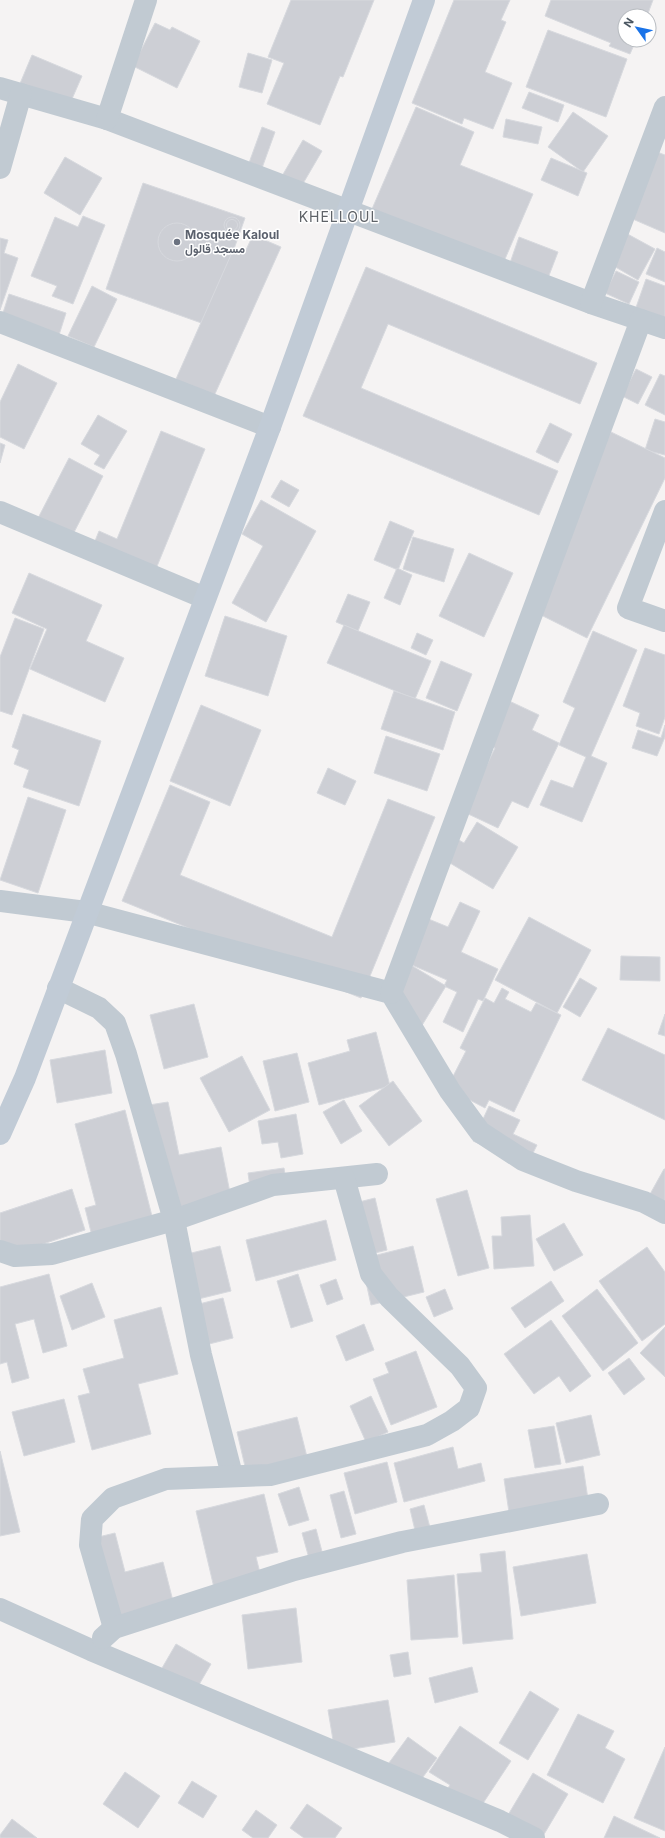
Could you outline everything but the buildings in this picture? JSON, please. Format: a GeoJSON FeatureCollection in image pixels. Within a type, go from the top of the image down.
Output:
{"type":"FeatureCollection","features":[{"type":"Feature","properties":{"kind":"main road"},"geometry":{"type":"LineString","coordinates":[[0,1134],[24,1078],[270,427],[424,0]]}},
{"type":"Feature","properties":{"kind":"street"},"geometry":{"type":"LineString","coordinates":[[107,119],[146,0]]}},
{"type":"Feature","properties":{"kind":"street"},"geometry":{"type":"LineString","coordinates":[[0,88],[107,119],[591,303],[665,328]]}},
{"type":"Feature","properties":{"kind":"street"},"geometry":{"type":"LineString","coordinates":[[0,168],[21,94]]}},
{"type":"Feature","properties":{"kind":"street"},"geometry":{"type":"LineString","coordinates":[[591,303],[665,107]]}},
{"type":"Feature","properties":{"kind":"street"},"geometry":{"type":"LineString","coordinates":[[391,993],[641,320]]}},
{"type":"Feature","properties":{"kind":"street"},"geometry":{"type":"LineString","coordinates":[[0,322],[270,427]]}},
{"type":"Feature","properties":{"kind":"street"},"geometry":{"type":"LineString","coordinates":[[665,511],[628,608],[665,621]]}},
{"type":"Feature","properties":{"kind":"street"},"geometry":{"type":"LineString","coordinates":[[0,512],[205,598]]}},
{"type":"Feature","properties":{"kind":"street"},"geometry":{"type":"LineString","coordinates":[[0,900],[86,912],[391,993],[450,1091],[480,1132],[523,1160],[576,1181],[644,1202],[665,1213]]}},
{"type":"Feature","properties":{"kind":"street"},"geometry":{"type":"LineString","coordinates":[[58,988],[99,1008],[115,1023],[126,1054],[174,1220],[201,1355],[232,1475]]}},
{"type":"Feature","properties":{"kind":"street"},"geometry":{"type":"LineString","coordinates":[[0,1251],[16,1256],[52,1254],[174,1220],[273,1186],[377,1174]]}},
{"type":"Feature","properties":{"kind":"street"},"geometry":{"type":"LineString","coordinates":[[114,1628],[90,1546],[92,1519],[113,1498],[166,1479],[232,1475],[270,1475],[427,1435],[452,1421],[469,1408],[476,1388],[460,1366],[389,1298],[371,1274],[344,1178]]}},
{"type":"Feature","properties":{"kind":"street"},"geometry":{"type":"LineString","coordinates":[[91,1650],[114,1628],[294,1570],[402,1542],[598,1504]]}},
{"type":"Feature","properties":{"kind":"street"},"geometry":{"type":"LineString","coordinates":[[0,1609],[91,1650],[500,1821],[534,1838]]}},
{"type":"Feature","properties":{"kind":"place","name":"Mosquée Kaloul مسجد قالول"},"geometry":{"type":"Point","coordinates":[177,242]}},
{"type":"Feature","properties":{"kind":"district","name":"KHELLOUL"},"geometry":{"type":"Point","coordinates":[339,217]}}]}
